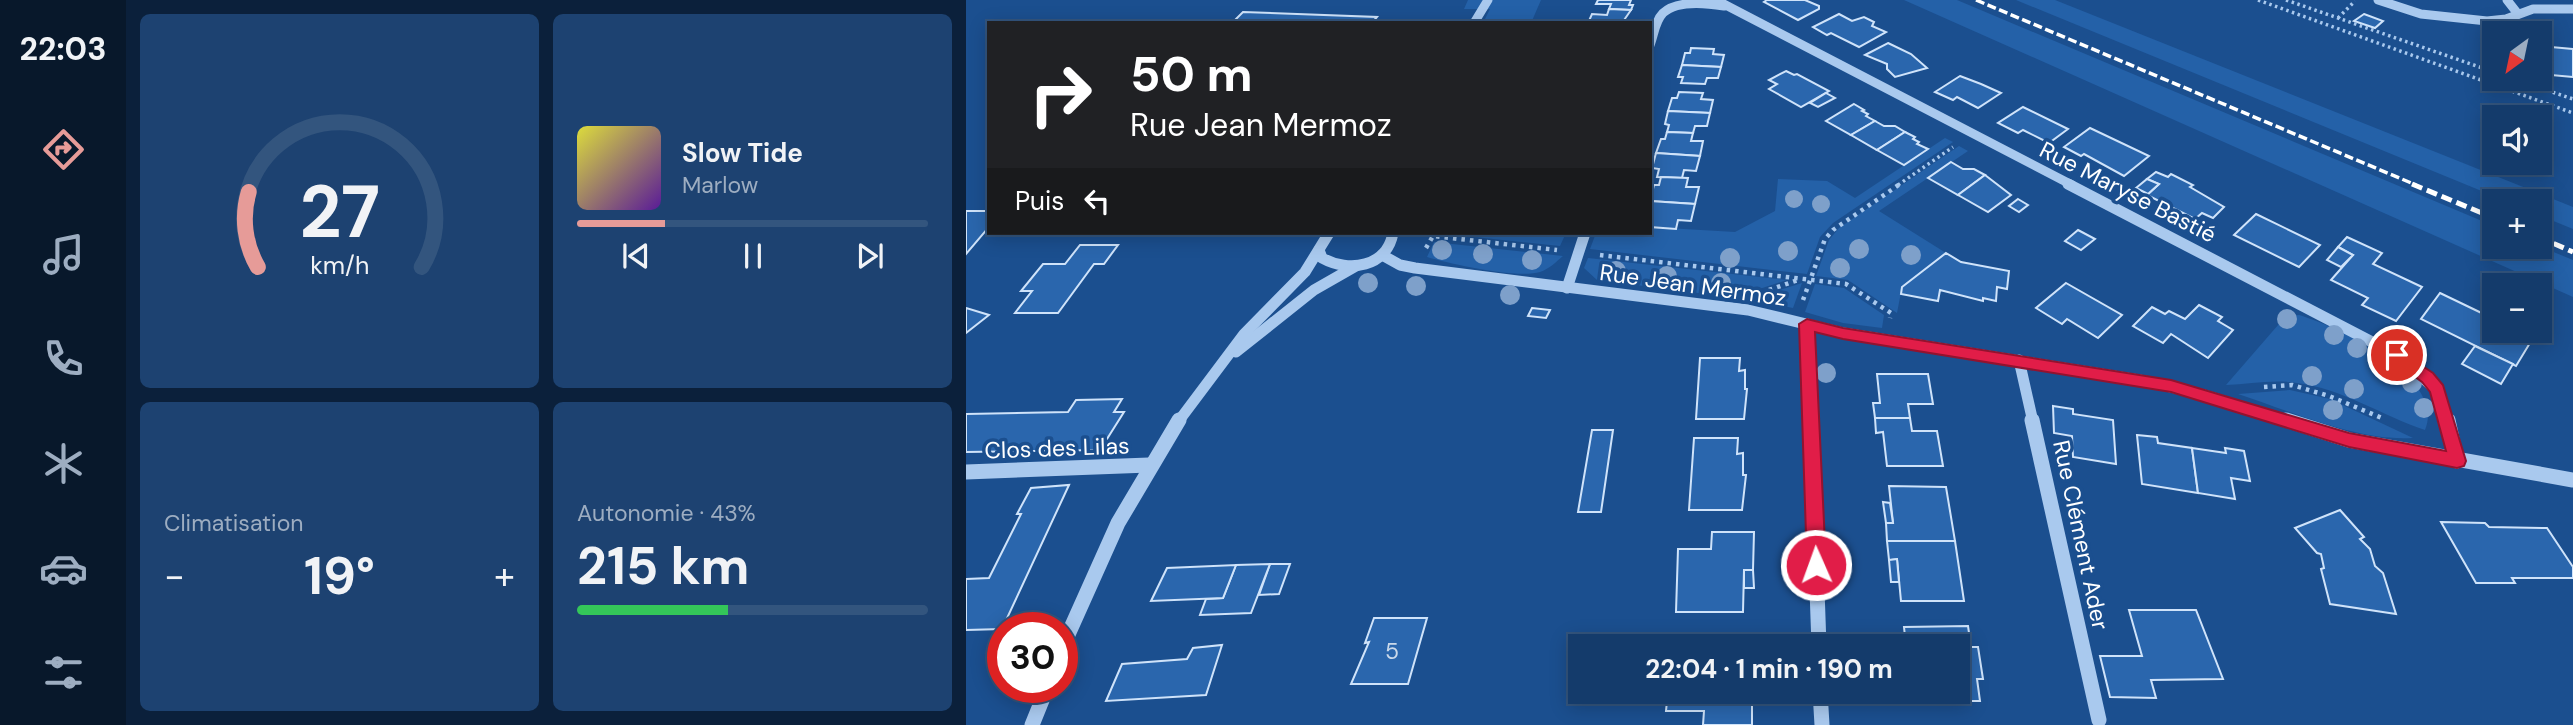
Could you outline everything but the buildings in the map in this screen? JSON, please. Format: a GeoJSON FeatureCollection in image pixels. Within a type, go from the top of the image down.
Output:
{"type":"FeatureCollection","features":[{"type":"Feature","properties":{"kind":"street"},"geometry":{"type":"LineString","coordinates":[[1475,21],[1488,0]]}},
{"type":"Feature","properties":{"kind":"street","name":"Rue Maryse Bastié"},"geometry":{"type":"LineString","coordinates":[[1716,0],[2397,355],[2428,378],[2437,390],[2457,461]]}},
{"type":"Feature","properties":{"kind":"street"},"geometry":{"type":"LineString","coordinates":[[2378,0],[2434,16],[2497,21],[2533,9],[2573,9]]}},
{"type":"Feature","properties":{"kind":"street"},"geometry":{"type":"LineString","coordinates":[[2507,0],[2518,14]]}},
{"type":"Feature","properties":{"kind":"street"},"geometry":{"type":"LineString","coordinates":[[2556,0],[2562,8]]}},
{"type":"Feature","properties":{"kind":"street","name":"Rue Maryse Bastié"},"geometry":{"type":"LineString","coordinates":[[1652,40],[1660,17],[1670,8],[1701,2],[1728,6]]}},
{"type":"Feature","properties":{"kind":"street"},"geometry":{"type":"LineString","coordinates":[[1077,612],[1091,577],[1149,465],[1247,331],[1306,273],[1321,241],[1327,235]]}},
{"type":"Feature","properties":{"kind":"street"},"geometry":{"type":"LineString","coordinates":[[1216,372],[1327,282],[1382,255],[1391,246],[1393,235]]}},
{"type":"Feature","properties":{"kind":"street"},"geometry":{"type":"LineString","coordinates":[[1567,288],[1584,235]]}},
{"type":"Feature","properties":{"kind":"street"},"geometry":{"type":"LineString","coordinates":[[1319,250],[1322,258],[1330,264],[1356,266]]}},
{"type":"Feature","properties":{"kind":"street","name":"Rue Jean Mermoz"},"geometry":{"type":"LineString","coordinates":[[1382,255],[1400,265],[1415,268],[1748,310],[1886,340],[2171,386],[2349,440],[2573,480]]}},
{"type":"Feature","properties":{"kind":"street"},"geometry":{"type":"LineString","coordinates":[[1807,324],[1819,634]]}},
{"type":"Feature","properties":{"kind":"street","name":"Clos des Lilas"},"geometry":{"type":"LineString","coordinates":[[966,472],[1149,465]]}},
{"type":"Feature","properties":{"kind":"street"},"geometry":{"type":"LineString","coordinates":[[1032,725],[1040,703]]}},
{"type":"Feature","properties":{"kind":"street"},"geometry":{"type":"LineString","coordinates":[[1821,704],[1822,725]]}},
{"type":"Feature","properties":{"kind":"lane","name":"Rue Clément Ader"},"geometry":{"type":"LineString","coordinates":[[2019,360],[2099,720]]}},
{"type":"Feature","properties":{"kind":"path"},"geometry":{"type":"LineString","coordinates":[[2259,0],[2573,113]]}},
{"type":"Feature","properties":{"kind":"path"},"geometry":{"type":"LineString","coordinates":[[2286,0],[2482,68]]}},
{"type":"Feature","properties":{"kind":"path"},"geometry":{"type":"LineString","coordinates":[[2338,18],[2355,0]]}},
{"type":"Feature","properties":{"kind":"path"},"geometry":{"type":"LineString","coordinates":[[2549,91],[2573,99]]}},
{"type":"Feature","properties":{"kind":"path"},"geometry":{"type":"LineString","coordinates":[[1807,324],[1798,311],[1825,239],[1833,230],[1971,135]]}},
{"type":"Feature","properties":{"kind":"path"},"geometry":{"type":"LineString","coordinates":[[1415,268],[1433,236],[1846,284],[1891,313],[1886,340]]}},
{"type":"Feature","properties":{"kind":"shaded area"},"geometry":{"type":"Polygon","coordinates":[[[1468,0],[1541,0],[1532,21],[1484,21],[1490,9],[1464,9],[1468,0]]]}},
{"type":"Feature","properties":{"kind":"shaded area"},"geometry":{"type":"Polygon","coordinates":[[[1904,0],[1957,0],[2482,221],[2482,257],[1904,0]]]}},
{"type":"Feature","properties":{"kind":"shaded area"},"geometry":{"type":"Polygon","coordinates":[[[2016,0],[2055,0],[2482,171],[2482,175],[2493,175],[2528,189],[2482,189],[2482,191],[2016,0]]]}},
{"type":"Feature","properties":{"kind":"shaded area"},"geometry":{"type":"Polygon","coordinates":[[[1945,138],[1953,142],[1833,223],[1820,237],[1807,274],[1590,249],[1595,235],[1652,235],[1652,227],[1735,232],[1775,211],[1778,179],[1827,181],[1855,198],[1945,138]]]}},
{"type":"Feature","properties":{"kind":"shaded area"},"geometry":{"type":"Polygon","coordinates":[[[1959,146],[1968,151],[1879,211],[1946,253],[1902,287],[1897,313],[1848,280],[1816,276],[1829,240],[1839,228],[1959,146]]]}},
{"type":"Feature","properties":{"kind":"shaded area"},"geometry":{"type":"Polygon","coordinates":[[[2552,199],[2573,207],[2573,229],[2552,220],[2552,199]]]}},
{"type":"Feature","properties":{"kind":"shaded area"},"geometry":{"type":"Polygon","coordinates":[[[1456,235],[1565,235],[1560,246],[1456,235]]]}},
{"type":"Feature","properties":{"kind":"shaded area"},"geometry":{"type":"Polygon","coordinates":[[[1434,242],[1563,256],[1540,272],[1516,274],[1467,267],[1427,257],[1434,242]]]}},
{"type":"Feature","properties":{"kind":"shaded area"},"geometry":{"type":"Polygon","coordinates":[[[2552,251],[2573,260],[2573,297],[2552,288],[2552,273],[2519,273],[2487,259],[2552,259],[2552,251]]]}},
{"type":"Feature","properties":{"kind":"shaded area"},"geometry":{"type":"Polygon","coordinates":[[[1588,258],[1787,280],[1747,293],[1745,299],[1597,280],[1584,268],[1588,258]]]}},
{"type":"Feature","properties":{"kind":"shaded area"},"geometry":{"type":"Polygon","coordinates":[[[1802,283],[1793,308],[1758,301],[1760,296],[1802,283]]]}},
{"type":"Feature","properties":{"kind":"shaded area"},"geometry":{"type":"Polygon","coordinates":[[[1815,284],[1844,288],[1884,315],[1882,328],[1843,323],[1805,312],[1815,284]]]}},
{"type":"Feature","properties":{"kind":"shaded area"},"geometry":{"type":"Polygon","coordinates":[[[2299,315],[2362,343],[2405,374],[2420,392],[2428,411],[2425,430],[2346,396],[2313,386],[2280,381],[2226,385],[2285,317],[2299,315]]]}},
{"type":"Feature","properties":{"kind":"shaded area"},"geometry":{"type":"Polygon","coordinates":[[[2290,390],[2330,399],[2413,438],[2392,438],[2348,430],[2238,394],[2290,390]]]}},
{"type":"Feature","properties":{"kind":"railway"},"geometry":{"type":"LineString","coordinates":[[1976,0],[2416,185]]}},
{"type":"Feature","properties":{"kind":"railway"},"geometry":{"type":"LineString","coordinates":[[2412,184],[2482,213]]}},
{"type":"Feature","properties":{"kind":"railway"},"geometry":{"type":"LineString","coordinates":[[2552,243],[2573,252]]}},
{"type":"Feature","properties":{"kind":"route"},"geometry":{"type":"LineString","coordinates":[[1816,565],[1807,324],[1843,333],[2171,386],[2349,440],[2457,461],[2443,402],[2437,390],[2428,378],[2397,355]]}}]}
